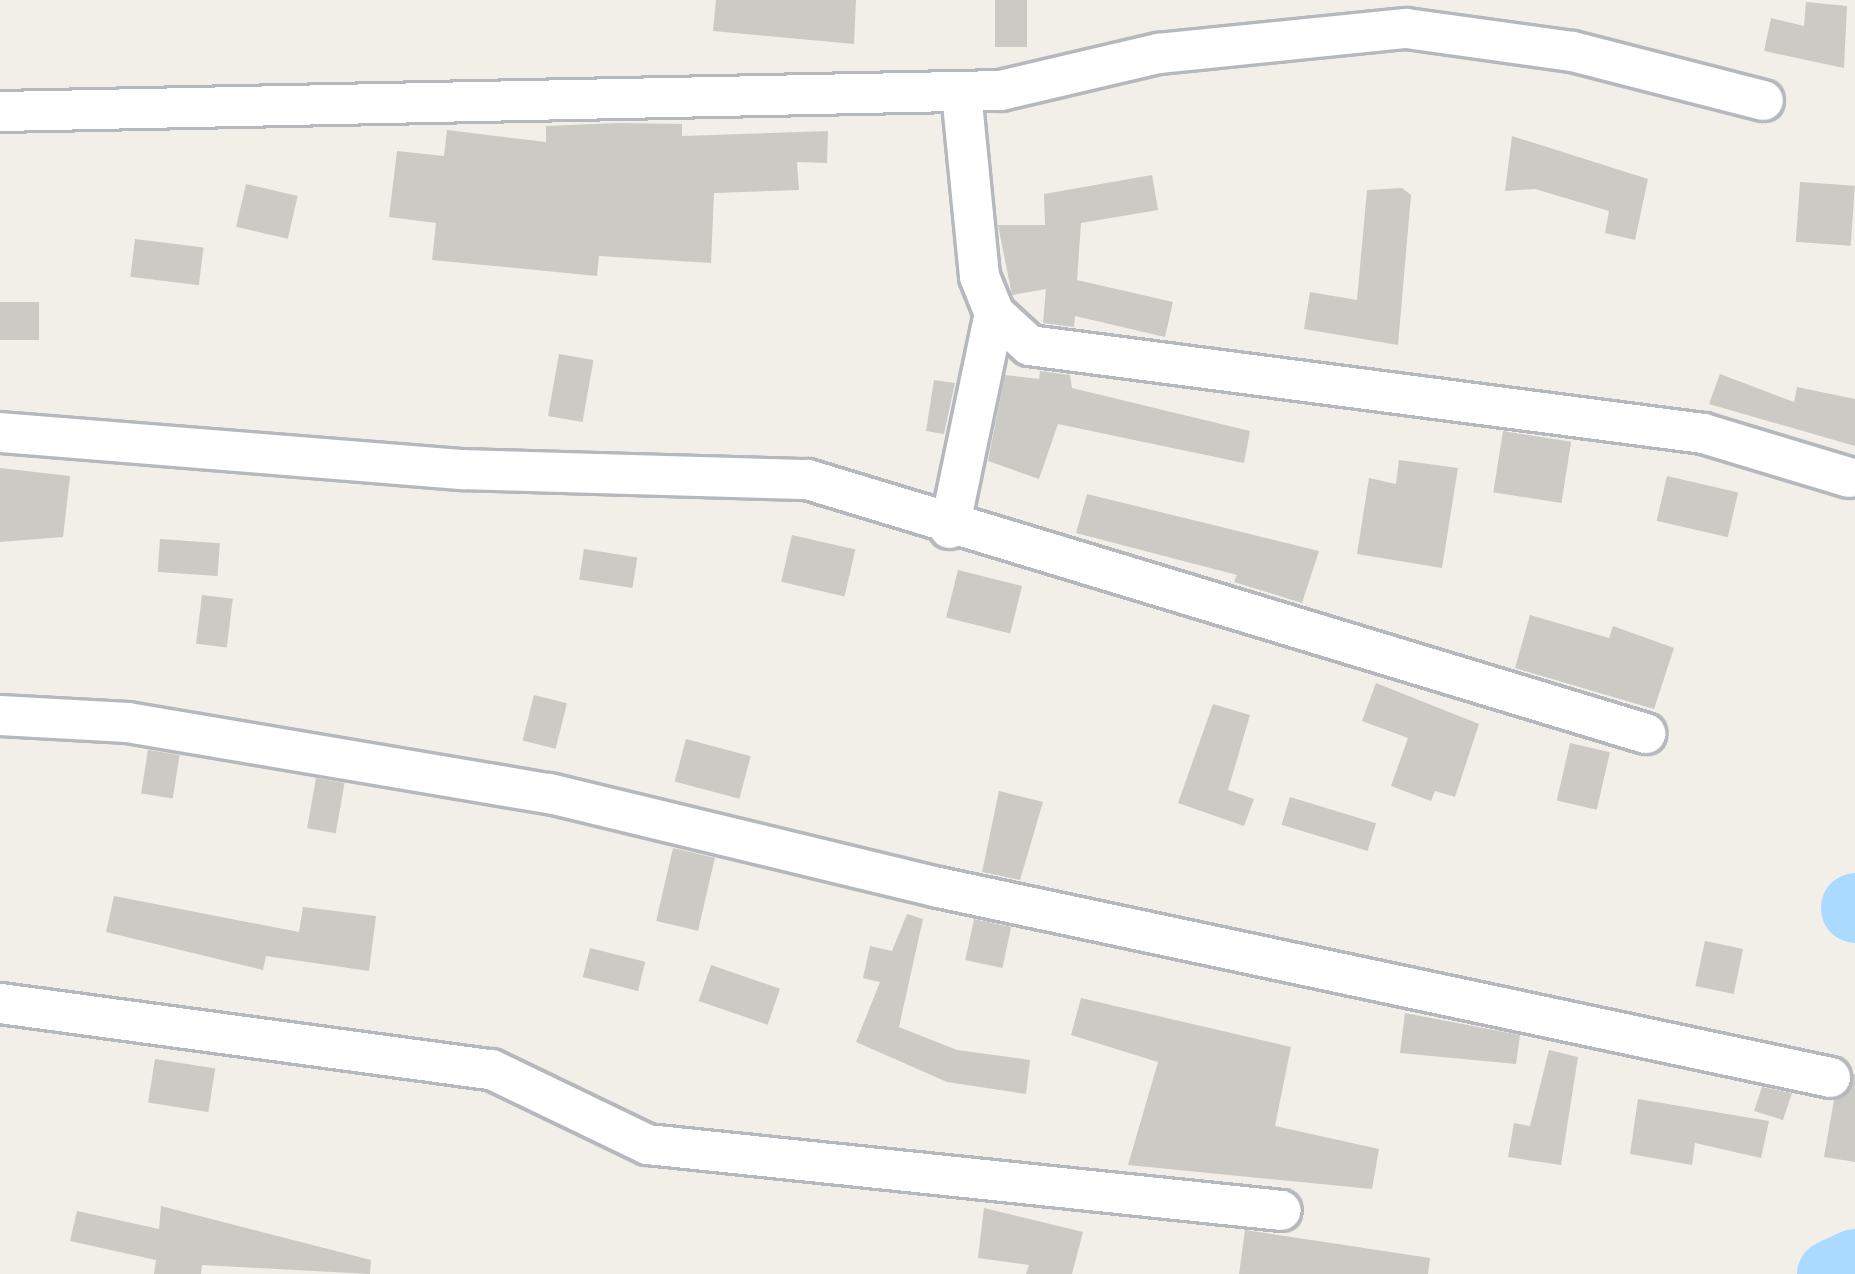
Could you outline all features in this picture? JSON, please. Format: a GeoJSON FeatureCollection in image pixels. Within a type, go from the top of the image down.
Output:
{"type":"FeatureCollection","features":[{"type":"Feature","properties":{"kind":"street"},"geometry":{"type":"LineString","coordinates":[[0,111],[961,92],[1158,53],[1406,28],[1572,51],[1763,100]]}},
{"type":"Feature","properties":{"kind":"street"},"geometry":{"type":"LineString","coordinates":[[961,92],[971,245],[994,313],[1029,345],[1703,433],[1849,477]]}},
{"type":"Feature","properties":{"kind":"street"},"geometry":{"type":"LineString","coordinates":[[949,528],[994,313]]}},
{"type":"Feature","properties":{"kind":"street"},"geometry":{"type":"LineString","coordinates":[[0,432],[463,469],[787,475],[949,528],[1646,733]]}},
{"type":"Feature","properties":{"kind":"street"},"geometry":{"type":"LineString","coordinates":[[0,715],[127,722],[549,793],[938,887],[1830,1077]]}},
{"type":"Feature","properties":{"kind":"street"},"geometry":{"type":"LineString","coordinates":[[0,1003],[491,1069],[646,1144],[1281,1210]]}},
{"type":"Feature","properties":{"kind":"building"},"geometry":{"type":"Polygon","coordinates":[[[716,0],[856,0],[854,44],[713,31],[716,0]]]}},
{"type":"Feature","properties":{"kind":"building"},"geometry":{"type":"Polygon","coordinates":[[[995,0],[1027,0],[1027,47],[995,47],[995,0]]]}},
{"type":"Feature","properties":{"kind":"building"},"geometry":{"type":"Polygon","coordinates":[[[1806,2],[1847,6],[1844,68],[1764,51],[1771,18],[1804,26],[1806,2]]]}},
{"type":"Feature","properties":{"kind":"building"},"geometry":{"type":"Polygon","coordinates":[[[682,124],[682,136],[828,131],[827,163],[797,162],[799,190],[714,193],[711,263],[599,256],[597,276],[432,260],[436,223],[389,217],[397,151],[444,156],[447,130],[546,142],[546,126],[682,124]]]}},
{"type":"Feature","properties":{"kind":"building"},"geometry":{"type":"Polygon","coordinates":[[[1512,136],[1648,179],[1635,240],[1605,233],[1609,211],[1535,189],[1505,191],[1512,136]]]}},
{"type":"Feature","properties":{"kind":"building"},"geometry":{"type":"Polygon","coordinates":[[[1152,175],[1158,210],[1081,223],[1077,280],[1173,302],[1165,337],[1075,316],[1074,327],[1043,323],[1046,289],[1012,295],[998,225],[1045,225],[1044,194],[1152,175]]]}},
{"type":"Feature","properties":{"kind":"building"},"geometry":{"type":"Polygon","coordinates":[[[1800,182],[1855,186],[1851,246],[1796,242],[1800,182]]]}},
{"type":"Feature","properties":{"kind":"building"},"geometry":{"type":"Polygon","coordinates":[[[246,184],[298,196],[288,239],[236,227],[246,184]]]}},
{"type":"Feature","properties":{"kind":"building"},"geometry":{"type":"Polygon","coordinates":[[[1402,188],[1411,195],[1398,345],[1304,329],[1310,292],[1357,300],[1367,190],[1402,188]]]}},
{"type":"Feature","properties":{"kind":"building"},"geometry":{"type":"Polygon","coordinates":[[[135,239],[203,247],[199,285],[130,277],[135,239]]]}},
{"type":"Feature","properties":{"kind":"building"},"geometry":{"type":"Polygon","coordinates":[[[0,302],[39,302],[39,340],[0,340],[0,302]]]}},
{"type":"Feature","properties":{"kind":"building"},"geometry":{"type":"Polygon","coordinates":[[[559,354],[593,360],[583,422],[548,416],[559,354]]]}},
{"type":"Feature","properties":{"kind":"building"},"geometry":{"type":"Polygon","coordinates":[[[1040,371],[1070,375],[1072,388],[1250,431],[1244,463],[1058,424],[1039,479],[988,461],[1005,375],[1039,379],[1040,371]]]}},
{"type":"Feature","properties":{"kind":"building"},"geometry":{"type":"Polygon","coordinates":[[[1720,374],[1794,402],[1797,387],[1855,399],[1855,446],[1709,404],[1720,374]]]}},
{"type":"Feature","properties":{"kind":"building"},"geometry":{"type":"Polygon","coordinates":[[[934,380],[955,383],[944,434],[926,431],[934,380]]]}},
{"type":"Feature","properties":{"kind":"building"},"geometry":{"type":"Polygon","coordinates":[[[1503,431],[1571,442],[1561,503],[1493,492],[1503,431]]]}},
{"type":"Feature","properties":{"kind":"building"},"geometry":{"type":"Polygon","coordinates":[[[1399,460],[1458,468],[1442,568],[1357,554],[1369,478],[1396,484],[1399,460]]]}},
{"type":"Feature","properties":{"kind":"building"},"geometry":{"type":"Polygon","coordinates":[[[0,468],[70,476],[63,537],[0,542],[0,468]]]}},
{"type":"Feature","properties":{"kind":"building"},"geometry":{"type":"Polygon","coordinates":[[[1667,476],[1738,492],[1728,537],[1657,521],[1667,476]]]}},
{"type":"Feature","properties":{"kind":"building"},"geometry":{"type":"Polygon","coordinates":[[[1087,494],[1319,551],[1302,603],[1234,582],[1237,575],[1076,533],[1087,494]]]}},
{"type":"Feature","properties":{"kind":"building"},"geometry":{"type":"Polygon","coordinates":[[[792,535],[855,550],[845,596],[781,582],[792,535]]]}},
{"type":"Feature","properties":{"kind":"building"},"geometry":{"type":"Polygon","coordinates":[[[160,539],[220,543],[218,576],[158,572],[160,539]]]}},
{"type":"Feature","properties":{"kind":"building"},"geometry":{"type":"Polygon","coordinates":[[[584,549],[637,557],[632,588],[579,580],[584,549]]]}},
{"type":"Feature","properties":{"kind":"building"},"geometry":{"type":"Polygon","coordinates":[[[958,570],[1022,586],[1010,634],[946,618],[958,570]]]}},
{"type":"Feature","properties":{"kind":"building"},"geometry":{"type":"Polygon","coordinates":[[[202,595],[233,599],[227,647],[196,644],[202,595]]]}},
{"type":"Feature","properties":{"kind":"building"},"geometry":{"type":"Polygon","coordinates":[[[1530,615],[1609,638],[1613,626],[1674,648],[1654,709],[1515,668],[1530,615]]]}},
{"type":"Feature","properties":{"kind":"building"},"geometry":{"type":"Polygon","coordinates":[[[1376,683],[1479,724],[1455,797],[1435,791],[1431,801],[1391,786],[1408,738],[1362,721],[1376,683]]]}},
{"type":"Feature","properties":{"kind":"building"},"geometry":{"type":"Polygon","coordinates":[[[534,695],[567,703],[556,749],[523,741],[534,695]]]}},
{"type":"Feature","properties":{"kind":"building"},"geometry":{"type":"Polygon","coordinates":[[[1213,704],[1250,715],[1228,790],[1254,799],[1244,826],[1178,803],[1213,704]]]}},
{"type":"Feature","properties":{"kind":"building"},"geometry":{"type":"Polygon","coordinates":[[[686,739],[751,756],[739,799],[675,782],[686,739]]]}},
{"type":"Feature","properties":{"kind":"building"},"geometry":{"type":"Polygon","coordinates":[[[1570,743],[1610,752],[1597,810],[1557,800],[1570,743]]]}},
{"type":"Feature","properties":{"kind":"building"},"geometry":{"type":"Polygon","coordinates":[[[148,750],[180,755],[173,798],[141,793],[148,750]]]}},
{"type":"Feature","properties":{"kind":"building"},"geometry":{"type":"Polygon","coordinates":[[[316,778],[345,783],[336,833],[307,828],[316,778]]]}},
{"type":"Feature","properties":{"kind":"building"},"geometry":{"type":"Polygon","coordinates":[[[999,791],[1043,802],[1020,880],[982,872],[999,791]]]}},
{"type":"Feature","properties":{"kind":"building"},"geometry":{"type":"Polygon","coordinates":[[[1290,797],[1376,823],[1368,851],[1282,825],[1290,797]]]}},
{"type":"Feature","properties":{"kind":"building"},"geometry":{"type":"Polygon","coordinates":[[[673,848],[715,858],[698,931],[656,921],[673,848]]]}},
{"type":"Feature","properties":{"kind":"building"},"geometry":{"type":"Polygon","coordinates":[[[114,896],[299,932],[303,907],[376,916],[369,971],[266,956],[263,970],[106,932],[114,896]]]}},
{"type":"Feature","properties":{"kind":"building"},"geometry":{"type":"Polygon","coordinates":[[[907,914],[923,919],[899,1027],[957,1050],[1030,1060],[1026,1094],[947,1082],[856,1042],[880,982],[863,978],[870,946],[892,951],[907,914]]]}},
{"type":"Feature","properties":{"kind":"building"},"geometry":{"type":"Polygon","coordinates":[[[974,919],[1011,927],[1002,968],[965,960],[974,919]]]}},
{"type":"Feature","properties":{"kind":"building"},"geometry":{"type":"Polygon","coordinates":[[[1705,941],[1743,949],[1734,994],[1695,986],[1705,941]]]}},
{"type":"Feature","properties":{"kind":"building"},"geometry":{"type":"Polygon","coordinates":[[[590,948],[645,962],[638,991],[583,977],[590,948]]]}},
{"type":"Feature","properties":{"kind":"building"},"geometry":{"type":"Polygon","coordinates":[[[711,965],[780,989],[768,1025],[699,1001],[711,965]]]}},
{"type":"Feature","properties":{"kind":"building"},"geometry":{"type":"Polygon","coordinates":[[[1081,998],[1291,1047],[1275,1126],[1379,1149],[1372,1189],[1128,1165],[1158,1062],[1071,1035],[1081,998]]]}},
{"type":"Feature","properties":{"kind":"building"},"geometry":{"type":"Polygon","coordinates":[[[1405,1013],[1520,1035],[1516,1064],[1400,1053],[1405,1013]]]}},
{"type":"Feature","properties":{"kind":"building"},"geometry":{"type":"Polygon","coordinates":[[[1549,1050],[1578,1057],[1561,1165],[1508,1157],[1514,1123],[1530,1126],[1549,1050]]]}},
{"type":"Feature","properties":{"kind":"building"},"geometry":{"type":"Polygon","coordinates":[[[155,1059],[215,1069],[208,1112],[148,1102],[155,1059]]]}},
{"type":"Feature","properties":{"kind":"building"},"geometry":{"type":"Polygon","coordinates":[[[1853,1074],[1855,1162],[1824,1157],[1834,1100],[1853,1074]]]}},
{"type":"Feature","properties":{"kind":"building"},"geometry":{"type":"Polygon","coordinates":[[[1762,1087],[1792,1093],[1783,1120],[1754,1111],[1762,1087]]]}},
{"type":"Feature","properties":{"kind":"building"},"geometry":{"type":"Polygon","coordinates":[[[1638,1099],[1769,1121],[1761,1158],[1695,1143],[1692,1165],[1630,1154],[1638,1099]]]}},
{"type":"Feature","properties":{"kind":"building"},"geometry":{"type":"Polygon","coordinates":[[[161,1206],[371,1260],[370,1274],[202,1265],[201,1274],[154,1274],[156,1260],[70,1241],[77,1211],[159,1229],[161,1206]]]}},
{"type":"Feature","properties":{"kind":"building"},"geometry":{"type":"Polygon","coordinates":[[[984,1208],[1083,1232],[1072,1274],[1026,1274],[1029,1265],[978,1258],[984,1208]]]}},
{"type":"Feature","properties":{"kind":"building"},"geometry":{"type":"Polygon","coordinates":[[[1245,1230],[1430,1258],[1428,1274],[1239,1274],[1245,1230]]]}},
{"type":"Feature","properties":{"kind":"waterway"},"geometry":{"type":"LineString","coordinates":[[1831,1274],[1855,1263]]}}]}
